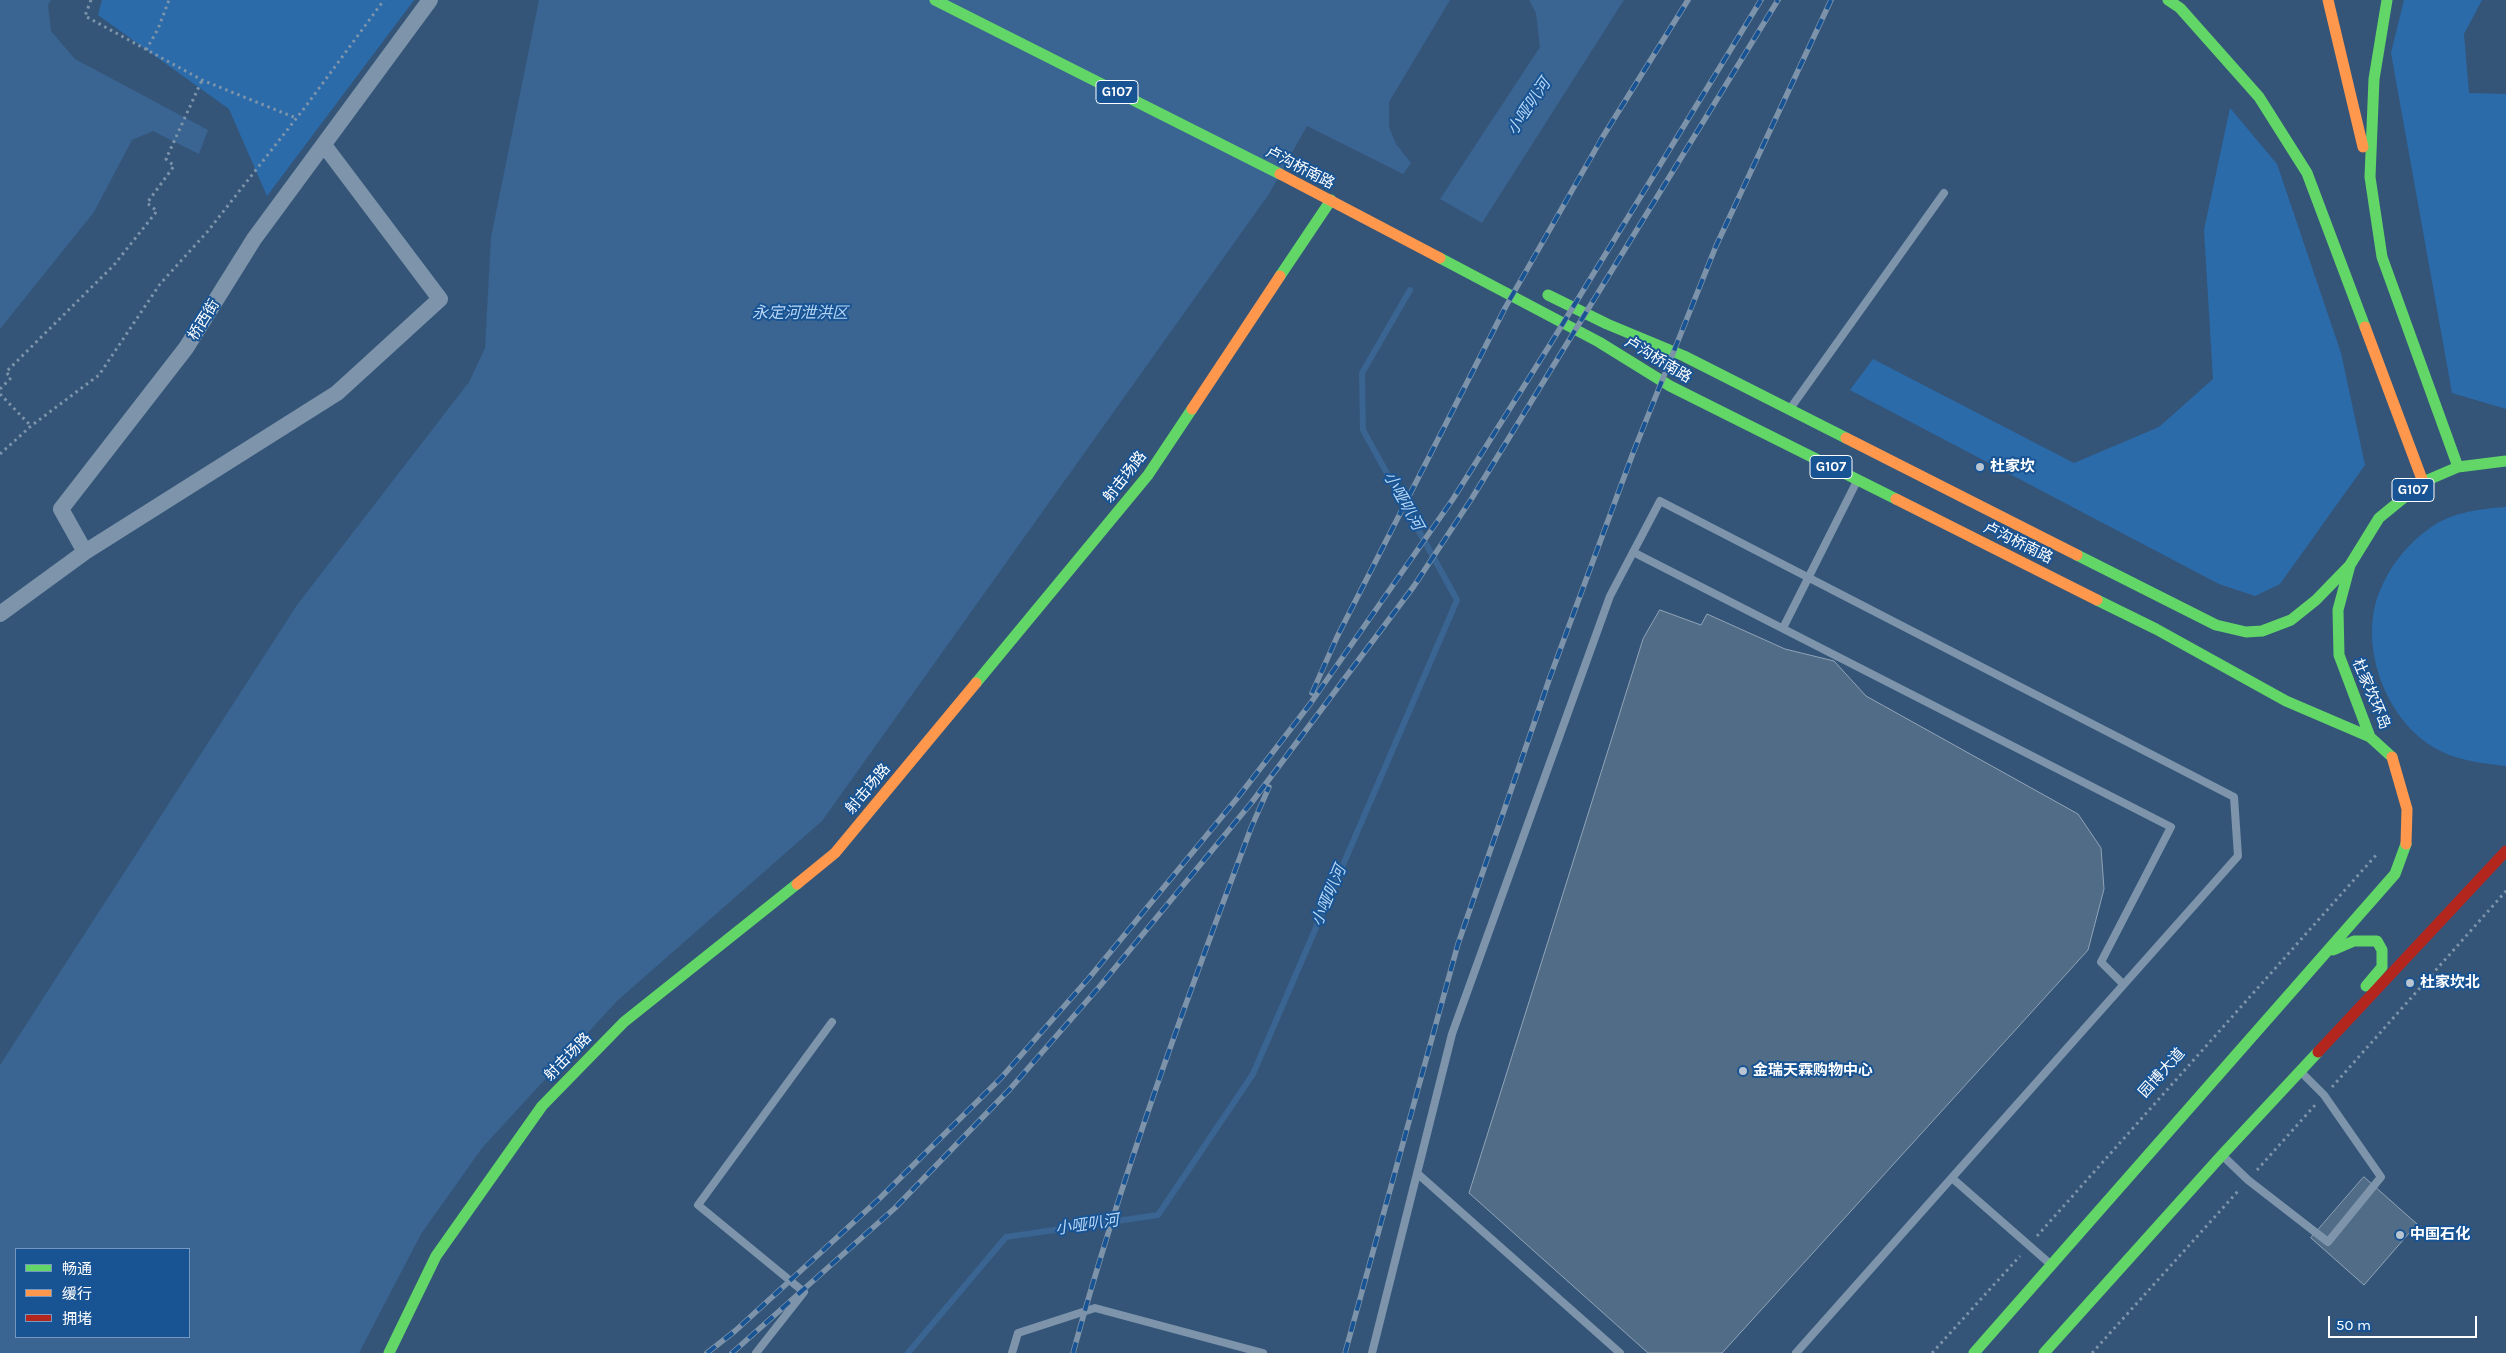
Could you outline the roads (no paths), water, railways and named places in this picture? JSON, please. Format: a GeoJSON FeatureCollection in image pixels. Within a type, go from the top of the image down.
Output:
{"type":"FeatureCollection","features":[{"type":"Feature","properties":{"kind":"main road","name":"卢沟桥南路"},"geometry":{"type":"LineString","coordinates":[[935,0],[1301,179],[1339,191]]}},
{"type":"Feature","properties":{"kind":"main road"},"geometry":{"type":"LineString","coordinates":[[2168,0],[2180,8],[2259,97],[2307,174],[2423,482]]}},
{"type":"Feature","properties":{"kind":"main road"},"geometry":{"type":"LineString","coordinates":[[2328,0],[2370,177],[2382,257],[2458,467]]}},
{"type":"Feature","properties":{"kind":"main road"},"geometry":{"type":"LineString","coordinates":[[2370,177],[2374,79],[2387,0]]}},
{"type":"Feature","properties":{"kind":"main road","name":"卢沟桥南路"},"geometry":{"type":"LineString","coordinates":[[1103,71],[1301,179],[1331,200],[1599,342],[1670,386],[2156,629],[2286,701],[2370,737]]}},
{"type":"Feature","properties":{"kind":"main road","name":"射击场路"},"geometry":{"type":"LineString","coordinates":[[389,1353],[436,1256],[542,1106],[624,1022],[835,853],[1148,475],[1331,200]]}},
{"type":"Feature","properties":{"kind":"main road","name":"卢沟桥南路"},"geometry":{"type":"LineString","coordinates":[[1535,288],[1607,324],[1684,356],[2216,625],[2246,632],[2265,631],[2287,622],[2308,609],[2350,566]]}},
{"type":"Feature","properties":{"kind":"main road","name":"杜家坎环岛"},"geometry":{"type":"LineString","coordinates":[[2324,956],[2395,874],[2407,841],[2407,807],[2402,781],[2392,757],[2370,737],[2339,655],[2338,610],[2350,566],[2379,518],[2423,482],[2458,467],[2506,460]]}},
{"type":"Feature","properties":{"kind":"main road"},"geometry":{"type":"LineString","coordinates":[[2044,1353],[2222,1155],[2506,851]]}},
{"type":"Feature","properties":{"kind":"main road"},"geometry":{"type":"LineString","coordinates":[[1974,1353],[2324,956],[2348,941],[2363,938],[2377,941],[2382,950],[2382,968],[2353,1002],[2332,1038]]}},
{"type":"Feature","properties":{"kind":"street","name":"桥西街"},"geometry":{"type":"LineString","coordinates":[[85,552],[61,509],[186,348],[254,239],[430,0]]}},
{"type":"Feature","properties":{"kind":"street"},"geometry":{"type":"LineString","coordinates":[[0,614],[85,552],[337,393],[440,299],[324,144]]}},
{"type":"Feature","properties":{"kind":"lane"},"geometry":{"type":"LineString","coordinates":[[1790,410],[1944,193]]}},
{"type":"Feature","properties":{"kind":"lane"},"geometry":{"type":"LineString","coordinates":[[1783,628],[1857,480]]}},
{"type":"Feature","properties":{"kind":"lane"},"geometry":{"type":"LineString","coordinates":[[1372,1353],[1452,1034],[1610,596],[1660,501],[2234,798],[2238,856],[1796,1353]]}},
{"type":"Feature","properties":{"kind":"lane"},"geometry":{"type":"LineString","coordinates":[[1633,552],[2171,827],[2101,962],[2124,984]]}},
{"type":"Feature","properties":{"kind":"lane"},"geometry":{"type":"LineString","coordinates":[[756,1353],[804,1292],[698,1205],[832,1022]]}},
{"type":"Feature","properties":{"kind":"lane"},"geometry":{"type":"LineString","coordinates":[[2222,1155],[2248,1180],[2328,1242],[2381,1177],[2324,1096],[2301,1072]]}},
{"type":"Feature","properties":{"kind":"lane"},"geometry":{"type":"LineString","coordinates":[[1418,1174],[1620,1353]]}},
{"type":"Feature","properties":{"kind":"lane"},"geometry":{"type":"LineString","coordinates":[[1952,1178],[2051,1265]]}},
{"type":"Feature","properties":{"kind":"lane"},"geometry":{"type":"LineString","coordinates":[[1012,1353],[1018,1332],[1095,1308],[1263,1353]]}},
{"type":"Feature","properties":{"kind":"water"},"geometry":{"type":"Polygon","coordinates":[[[0,0],[51,0],[48,5],[51,31],[75,59],[208,130],[199,154],[153,131],[132,140],[94,212],[0,329],[0,0]]]}},
{"type":"Feature","properties":{"kind":"water","name":"永定河泄洪区"},"geometry":{"type":"Polygon","coordinates":[[[539,0],[1450,0],[1389,102],[1389,127],[1396,144],[1411,163],[1403,174],[1307,126],[1269,194],[822,821],[617,1001],[482,1148],[421,1234],[359,1353],[0,1353],[0,1065],[297,605],[469,382],[485,348],[491,237],[539,0]]]}},
{"type":"Feature","properties":{"kind":"water"},"geometry":{"type":"Polygon","coordinates":[[[1529,0],[1624,0],[1482,223],[1440,199],[1540,47],[1536,13],[1529,0]]]}},
{"type":"Feature","properties":{"kind":"waterway","name":"小哑叭河"},"geometry":{"type":"LineString","coordinates":[[908,1353],[1006,1237],[1158,1215],[1253,1074],[1457,600],[1363,430],[1362,373],[1410,290]]}},
{"type":"Feature","properties":{"kind":"railway"},"geometry":{"type":"LineString","coordinates":[[1312,693],[1337,637],[1505,308],[1602,138],[1688,0]]}},
{"type":"Feature","properties":{"kind":"railway"},"geometry":{"type":"LineString","coordinates":[[707,1353],[735,1331],[879,1199],[1001,1078],[1089,978],[1239,796],[1310,704],[1453,499],[1761,0]]}},
{"type":"Feature","properties":{"kind":"railway"},"geometry":{"type":"LineString","coordinates":[[732,1353],[895,1208],[1010,1089],[1100,986],[1252,802],[1414,586],[1472,498],[1778,0]]}},
{"type":"Feature","properties":{"kind":"railway"},"geometry":{"type":"LineString","coordinates":[[1345,1353],[1458,944],[1550,677],[1633,453],[1716,246],[1831,0]]}},
{"type":"Feature","properties":{"kind":"railway"},"geometry":{"type":"LineString","coordinates":[[1073,1353],[1112,1220],[1156,1088],[1251,828],[1269,787]]}},
{"type":"Feature","properties":{"kind":"place","name":"杜家坎"},"geometry":{"type":"Point","coordinates":[1980,467]}},
{"type":"Feature","properties":{"kind":"place","name":"杜家坎北"},"geometry":{"type":"Point","coordinates":[2410,983]}},
{"type":"Feature","properties":{"kind":"place","name":"金瑞天霖购物中心"},"geometry":{"type":"Point","coordinates":[1743,1071]}},
{"type":"Feature","properties":{"kind":"place","name":"中国石化"},"geometry":{"type":"Point","coordinates":[2400,1235]}}]}
